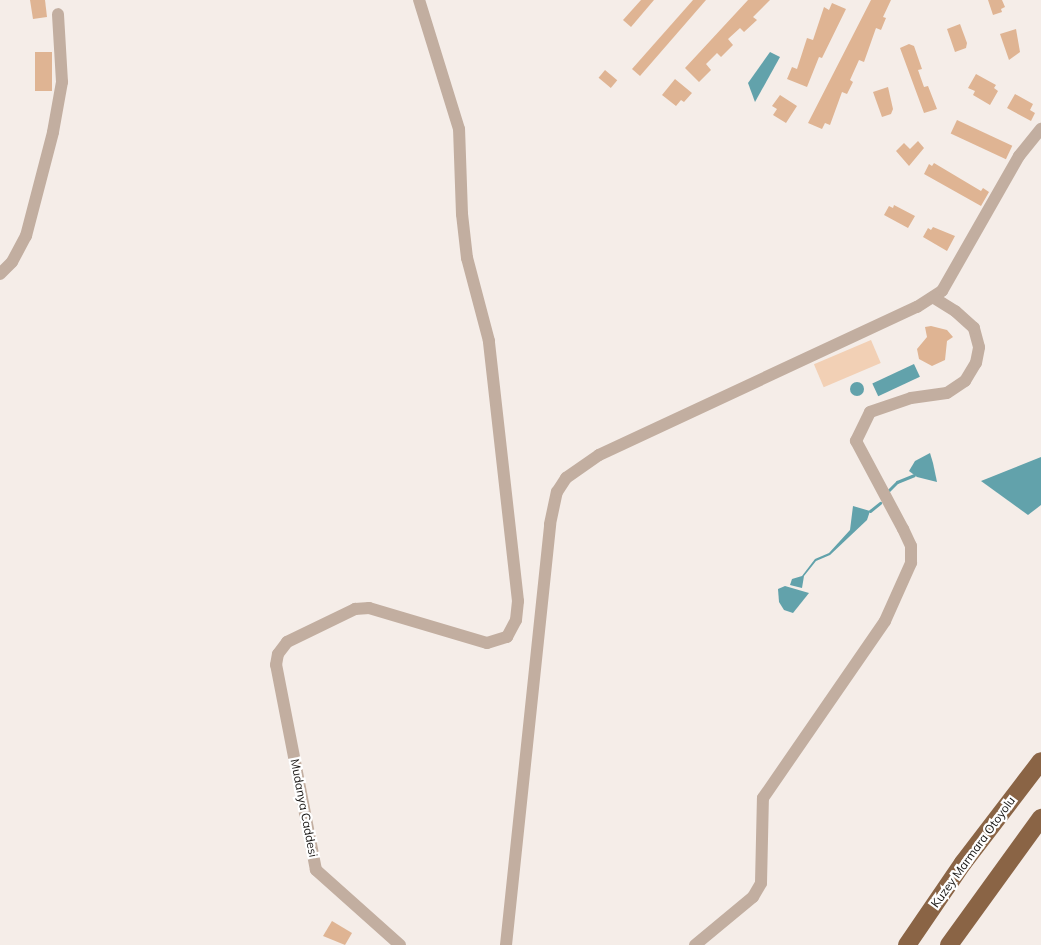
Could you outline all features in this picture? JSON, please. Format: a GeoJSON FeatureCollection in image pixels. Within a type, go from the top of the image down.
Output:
{"type":"FeatureCollection","features":[{"type":"Feature","properties":{"kind":"highway","name":"Kuzey Marmara Otoyolu"},"geometry":{"type":"LineString","coordinates":[[907,945],[963,863],[1041,761]]}},
{"type":"Feature","properties":{"kind":"highway"},"geometry":{"type":"LineString","coordinates":[[949,945],[1041,818]]}},
{"type":"Feature","properties":{"kind":"street","name":"Mudanya Caddesi"},"geometry":{"type":"LineString","coordinates":[[400,945],[316,870],[276,665],[278,654],[287,642],[355,609],[369,608],[488,642],[507,636],[516,620],[518,600],[489,341],[467,258],[459,129],[419,0]]}},
{"type":"Feature","properties":{"kind":"street"},"geometry":{"type":"LineString","coordinates":[[0,274],[12,262],[26,236],[53,132],[62,82],[58,14]]}},
{"type":"Feature","properties":{"kind":"street"},"geometry":{"type":"LineString","coordinates":[[506,945],[550,524],[557,492],[566,478],[599,455],[942,292],[1019,156],[1041,130]]}},
{"type":"Feature","properties":{"kind":"street"},"geometry":{"type":"LineString","coordinates":[[695,945],[752,897],[762,883],[763,798],[885,620],[911,563],[911,546],[856,441],[870,412],[911,398],[947,393],[966,381],[976,363],[980,347],[974,328],[956,311],[933,297]]}},
{"type":"Feature","properties":{"kind":"shaded area"},"geometry":{"type":"Polygon","coordinates":[[[871,340],[881,363],[824,387],[814,364],[871,340]]]}},
{"type":"Feature","properties":{"kind":"water"},"geometry":{"type":"Polygon","coordinates":[[[770,52],[780,57],[755,102],[748,83],[770,52]]]}},
{"type":"Feature","properties":{"kind":"water"},"geometry":{"type":"Polygon","coordinates":[[[914,364],[920,377],[878,396],[872,383],[914,364]]]}},
{"type":"Feature","properties":{"kind":"water"},"geometry":{"type":"Polygon","coordinates":[[[854,382],[860,382],[864,389],[860,396],[854,396],[850,392],[850,386],[854,382]]]}},
{"type":"Feature","properties":{"kind":"water"},"geometry":{"type":"Polygon","coordinates":[[[930,453],[937,482],[917,477],[909,471],[915,461],[930,453]]]}},
{"type":"Feature","properties":{"kind":"water"},"geometry":{"type":"Polygon","coordinates":[[[1041,457],[1041,505],[1028,515],[981,481],[1041,457]]]}},
{"type":"Feature","properties":{"kind":"water"},"geometry":{"type":"Polygon","coordinates":[[[853,506],[870,511],[867,520],[830,555],[816,561],[804,576],[802,588],[790,585],[792,579],[802,576],[815,559],[829,553],[850,530],[853,506]]]}},
{"type":"Feature","properties":{"kind":"water"},"geometry":{"type":"Polygon","coordinates":[[[785,586],[809,593],[793,613],[784,610],[779,602],[778,589],[785,586]]]}},
{"type":"Feature","properties":{"kind":"building"},"geometry":{"type":"Polygon","coordinates":[[[30,0],[45,0],[47,17],[33,19],[30,0]]]}},
{"type":"Feature","properties":{"kind":"building"},"geometry":{"type":"Polygon","coordinates":[[[641,0],[654,0],[631,27],[623,20],[641,0]]]}},
{"type":"Feature","properties":{"kind":"building"},"geometry":{"type":"Polygon","coordinates":[[[693,0],[706,0],[640,76],[632,69],[693,0]]]}},
{"type":"Feature","properties":{"kind":"building"},"geometry":{"type":"Polygon","coordinates":[[[748,0],[770,0],[753,17],[757,20],[744,32],[740,28],[728,39],[733,45],[721,57],[717,53],[706,64],[711,70],[699,82],[685,68],[748,0]]]}},
{"type":"Feature","properties":{"kind":"building"},"geometry":{"type":"Polygon","coordinates":[[[871,0],[891,0],[883,17],[886,18],[881,30],[876,28],[864,62],[859,60],[850,80],[853,82],[847,94],[842,92],[830,125],[825,123],[822,129],[808,123],[871,0]]]}},
{"type":"Feature","properties":{"kind":"building"},"geometry":{"type":"Polygon","coordinates":[[[988,0],[1002,0],[1005,7],[1001,9],[1002,12],[993,15],[988,0]]]}},
{"type":"Feature","properties":{"kind":"building"},"geometry":{"type":"Polygon","coordinates":[[[832,3],[846,9],[822,58],[819,57],[807,87],[787,79],[792,67],[797,69],[807,38],[813,40],[824,7],[829,10],[832,3]]]}},
{"type":"Feature","properties":{"kind":"building"},"geometry":{"type":"Polygon","coordinates":[[[960,24],[967,43],[966,48],[955,52],[947,29],[960,24]]]}},
{"type":"Feature","properties":{"kind":"building"},"geometry":{"type":"Polygon","coordinates":[[[1016,29],[1020,52],[1009,60],[1000,34],[1016,29]]]}},
{"type":"Feature","properties":{"kind":"building"},"geometry":{"type":"Polygon","coordinates":[[[909,44],[914,46],[922,69],[918,70],[924,87],[928,86],[937,109],[924,113],[900,48],[909,44]]]}},
{"type":"Feature","properties":{"kind":"building"},"geometry":{"type":"Polygon","coordinates":[[[35,52],[52,52],[52,91],[35,91],[35,52]]]}},
{"type":"Feature","properties":{"kind":"building"},"geometry":{"type":"Polygon","coordinates":[[[605,70],[617,80],[611,88],[599,78],[605,70]]]}},
{"type":"Feature","properties":{"kind":"building"},"geometry":{"type":"Polygon","coordinates":[[[976,74],[996,85],[994,88],[998,91],[990,105],[973,95],[975,91],[968,88],[976,74]]]}},
{"type":"Feature","properties":{"kind":"building"},"geometry":{"type":"Polygon","coordinates":[[[675,79],[692,93],[684,102],[681,100],[676,106],[662,95],[675,79]]]}},
{"type":"Feature","properties":{"kind":"building"},"geometry":{"type":"Polygon","coordinates":[[[888,87],[893,109],[891,114],[882,117],[873,92],[888,87]]]}},
{"type":"Feature","properties":{"kind":"building"},"geometry":{"type":"Polygon","coordinates":[[[1015,94],[1033,104],[1030,110],[1035,113],[1031,121],[1007,108],[1015,94]]]}},
{"type":"Feature","properties":{"kind":"building"},"geometry":{"type":"Polygon","coordinates":[[[780,95],[797,106],[786,123],[773,115],[777,109],[772,106],[780,95]]]}},
{"type":"Feature","properties":{"kind":"building"},"geometry":{"type":"Polygon","coordinates":[[[957,120],[1012,146],[1006,159],[951,134],[957,120]]]}},
{"type":"Feature","properties":{"kind":"building"},"geometry":{"type":"Polygon","coordinates":[[[918,141],[924,148],[909,166],[896,151],[904,143],[910,149],[918,141]]]}},
{"type":"Feature","properties":{"kind":"building"},"geometry":{"type":"Polygon","coordinates":[[[934,163],[981,191],[983,188],[989,192],[981,206],[924,174],[929,164],[932,166],[934,163]]]}},
{"type":"Feature","properties":{"kind":"building"},"geometry":{"type":"Polygon","coordinates":[[[894,205],[915,216],[908,228],[884,215],[889,206],[893,208],[894,205]]]}},
{"type":"Feature","properties":{"kind":"building"},"geometry":{"type":"Polygon","coordinates":[[[933,227],[955,236],[947,251],[923,237],[928,228],[931,230],[933,227]]]}},
{"type":"Feature","properties":{"kind":"building"},"geometry":{"type":"Polygon","coordinates":[[[931,326],[947,330],[953,337],[947,341],[945,360],[932,366],[919,359],[917,349],[927,337],[925,327],[931,326]]]}},
{"type":"Feature","properties":{"kind":"building"},"geometry":{"type":"Polygon","coordinates":[[[332,921],[352,933],[345,945],[323,936],[332,921]]]}},
{"type":"Feature","properties":{"kind":"waterway"},"geometry":{"type":"LineString","coordinates":[[888,491],[897,482],[914,475]]}},
{"type":"Feature","properties":{"kind":"waterway"},"geometry":{"type":"LineString","coordinates":[[870,511],[880,503]]}}]}
